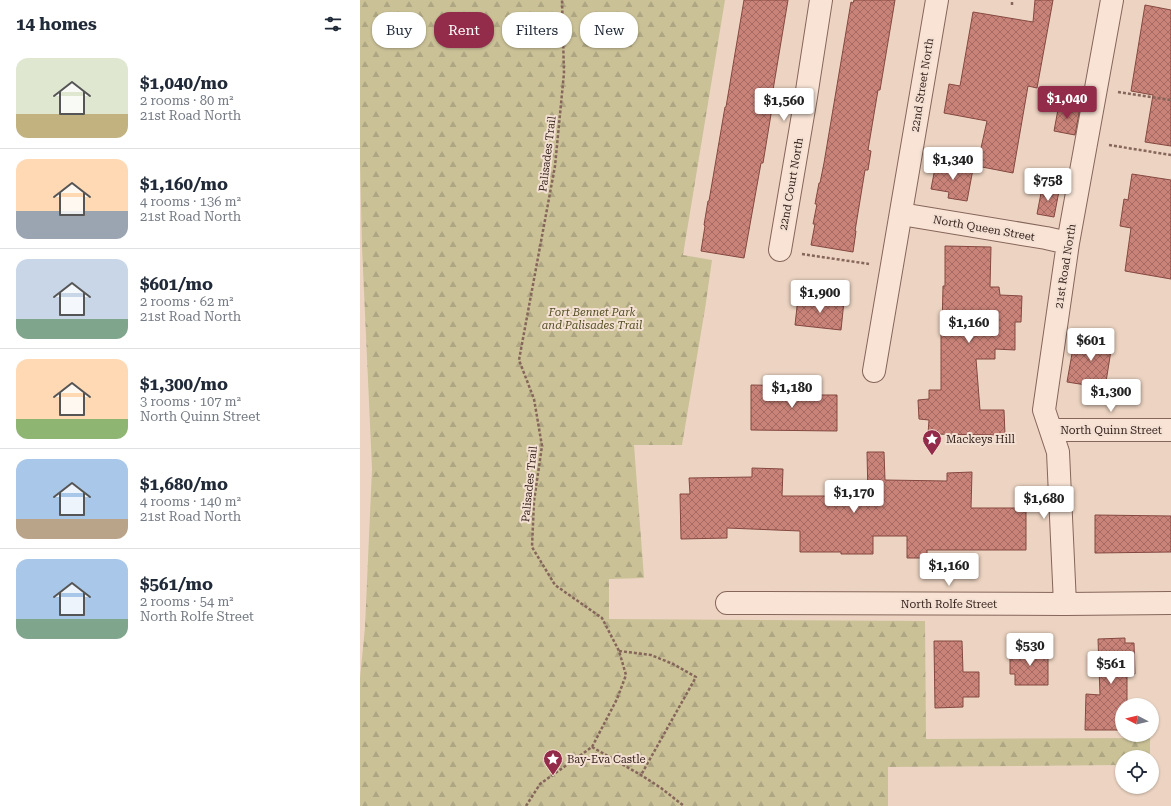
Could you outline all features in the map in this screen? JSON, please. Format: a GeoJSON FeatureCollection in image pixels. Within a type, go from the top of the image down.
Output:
{"type":"FeatureCollection","features":[{"type":"Feature","properties":{"kind":"street","name":"22nd Court North"},"geometry":{"type":"LineString","coordinates":[[780,250],[821,0]]}},
{"type":"Feature","properties":{"kind":"street","name":"22nd Street North"},"geometry":{"type":"LineString","coordinates":[[874,371],[937,0]]}},
{"type":"Feature","properties":{"kind":"street","name":"21st Road North"},"geometry":{"type":"LineString","coordinates":[[1065,604],[1058,452],[1044,410],[1068,243],[1112,0]]}},
{"type":"Feature","properties":{"kind":"street","name":"North Queen Street"},"geometry":{"type":"LineString","coordinates":[[901,214],[1068,243]]}},
{"type":"Feature","properties":{"kind":"street","name":"North Quinn Street"},"geometry":{"type":"LineString","coordinates":[[1050,430],[1171,430]]}},
{"type":"Feature","properties":{"kind":"street","name":"North Rolfe Street"},"geometry":{"type":"LineString","coordinates":[[727,603],[1171,603]]}},
{"type":"Feature","properties":{"kind":"path","name":"Palisades Trail"},"geometry":{"type":"LineString","coordinates":[[526,806],[540,784],[592,748],[617,699],[626,675],[619,651],[602,618],[555,586],[532,547],[534,501],[542,446],[534,399],[519,360],[555,166],[564,73],[562,0]]}},
{"type":"Feature","properties":{"kind":"path"},"geometry":{"type":"LineString","coordinates":[[1012,0],[1012,5]]}},
{"type":"Feature","properties":{"kind":"path"},"geometry":{"type":"LineString","coordinates":[[1115,92],[1171,100]]}},
{"type":"Feature","properties":{"kind":"path"},"geometry":{"type":"LineString","coordinates":[[1106,145],[1171,155]]}},
{"type":"Feature","properties":{"kind":"path"},"geometry":{"type":"LineString","coordinates":[[780,250],[869,264]]}},
{"type":"Feature","properties":{"kind":"path"},"geometry":{"type":"LineString","coordinates":[[619,651],[651,655],[673,664],[696,677],[641,775]]}},
{"type":"Feature","properties":{"kind":"path"},"geometry":{"type":"LineString","coordinates":[[592,748],[662,788],[684,806]]}},
{"type":"Feature","properties":{"kind":"green space","name":"Fort Bennet Park and Palisades Trail"},"geometry":{"type":"Polygon","coordinates":[[[360,0],[725,0],[683,255],[712,260],[682,445],[634,445],[644,578],[609,579],[609,619],[925,621],[926,739],[1115,738],[1115,742],[1150,742],[1150,750],[1115,750],[1115,765],[888,767],[888,806],[360,806],[360,678],[365,627],[372,469],[362,247],[360,162],[360,0]]]}},
{"type":"Feature","properties":{"kind":"building"},"geometry":{"type":"Polygon","coordinates":[[[744,0],[788,0],[763,163],[761,163],[744,258],[701,251],[708,201],[744,0]]]}},
{"type":"Feature","properties":{"kind":"building"},"geometry":{"type":"Polygon","coordinates":[[[854,0],[895,0],[868,150],[871,151],[868,170],[865,170],[853,252],[811,245],[817,204],[815,204],[824,163],[851,2],[853,3],[854,0]]]}},
{"type":"Feature","properties":{"kind":"building"},"geometry":{"type":"Polygon","coordinates":[[[1035,0],[1053,0],[1037,88],[1028,86],[1013,173],[977,166],[987,121],[944,113],[949,84],[960,86],[973,12],[1033,22],[1035,0]]]}},
{"type":"Feature","properties":{"kind":"building"},"geometry":{"type":"Polygon","coordinates":[[[1145,5],[1171,10],[1171,146],[1145,142],[1153,95],[1131,91],[1145,5]]]}},
{"type":"Feature","properties":{"kind":"building"},"geometry":{"type":"Polygon","coordinates":[[[1059,104],[1080,108],[1075,135],[1054,131],[1059,104]]]}},
{"type":"Feature","properties":{"kind":"building"},"geometry":{"type":"Polygon","coordinates":[[[936,163],[973,169],[967,201],[948,198],[949,192],[931,189],[936,163]]]}},
{"type":"Feature","properties":{"kind":"building"},"geometry":{"type":"Polygon","coordinates":[[[1132,174],[1171,180],[1171,279],[1125,271],[1131,228],[1120,226],[1124,199],[1128,200],[1132,174]]]}},
{"type":"Feature","properties":{"kind":"building"},"geometry":{"type":"Polygon","coordinates":[[[1042,188],[1059,191],[1054,217],[1037,214],[1042,188]]]}},
{"type":"Feature","properties":{"kind":"building"},"geometry":{"type":"Polygon","coordinates":[[[945,246],[991,247],[990,287],[999,287],[1000,295],[1022,296],[1021,322],[1015,322],[1015,350],[995,349],[995,359],[976,359],[980,410],[1004,410],[1005,435],[928,434],[929,420],[919,419],[918,400],[929,399],[929,390],[941,390],[941,329],[943,286],[945,286],[945,246]]]}},
{"type":"Feature","properties":{"kind":"building"},"geometry":{"type":"Polygon","coordinates":[[[798,298],[844,301],[841,330],[795,325],[798,298]]]}},
{"type":"Feature","properties":{"kind":"building"},"geometry":{"type":"Polygon","coordinates":[[[1085,334],[1113,338],[1105,388],[1067,382],[1073,348],[1083,349],[1085,334]]]}},
{"type":"Feature","properties":{"kind":"building"},"geometry":{"type":"Polygon","coordinates":[[[751,385],[815,386],[815,395],[837,395],[837,431],[751,430],[751,385]]]}},
{"type":"Feature","properties":{"kind":"building"},"geometry":{"type":"Polygon","coordinates":[[[867,452],[884,452],[885,480],[947,481],[947,473],[972,472],[971,508],[1026,508],[1026,550],[927,550],[927,558],[907,558],[907,536],[873,536],[873,554],[800,552],[800,531],[727,528],[727,538],[681,539],[680,494],[690,494],[689,478],[752,477],[752,468],[783,469],[782,496],[868,496],[867,452]]]}},
{"type":"Feature","properties":{"kind":"building"},"geometry":{"type":"Polygon","coordinates":[[[1095,515],[1171,516],[1171,552],[1095,553],[1095,515]]]}},
{"type":"Feature","properties":{"kind":"building"},"geometry":{"type":"Polygon","coordinates":[[[1125,638],[1125,643],[1134,643],[1135,674],[1127,674],[1127,698],[1115,698],[1115,730],[1085,730],[1086,694],[1100,695],[1098,639],[1125,638]]]}},
{"type":"Feature","properties":{"kind":"building"},"geometry":{"type":"Polygon","coordinates":[[[934,641],[962,641],[963,672],[979,672],[979,697],[963,697],[963,707],[935,708],[934,641]]]}},
{"type":"Feature","properties":{"kind":"building"},"geometry":{"type":"Polygon","coordinates":[[[1010,650],[1048,650],[1048,685],[1015,685],[1015,674],[1010,674],[1010,650]]]}},
{"type":"Feature","properties":{"kind":"place","name":"Mackeys Hill"},"geometry":{"type":"Point","coordinates":[932,456]}},
{"type":"Feature","properties":{"kind":"place","name":"Bay-Eva Castle"},"geometry":{"type":"Point","coordinates":[553,776]}}]}
